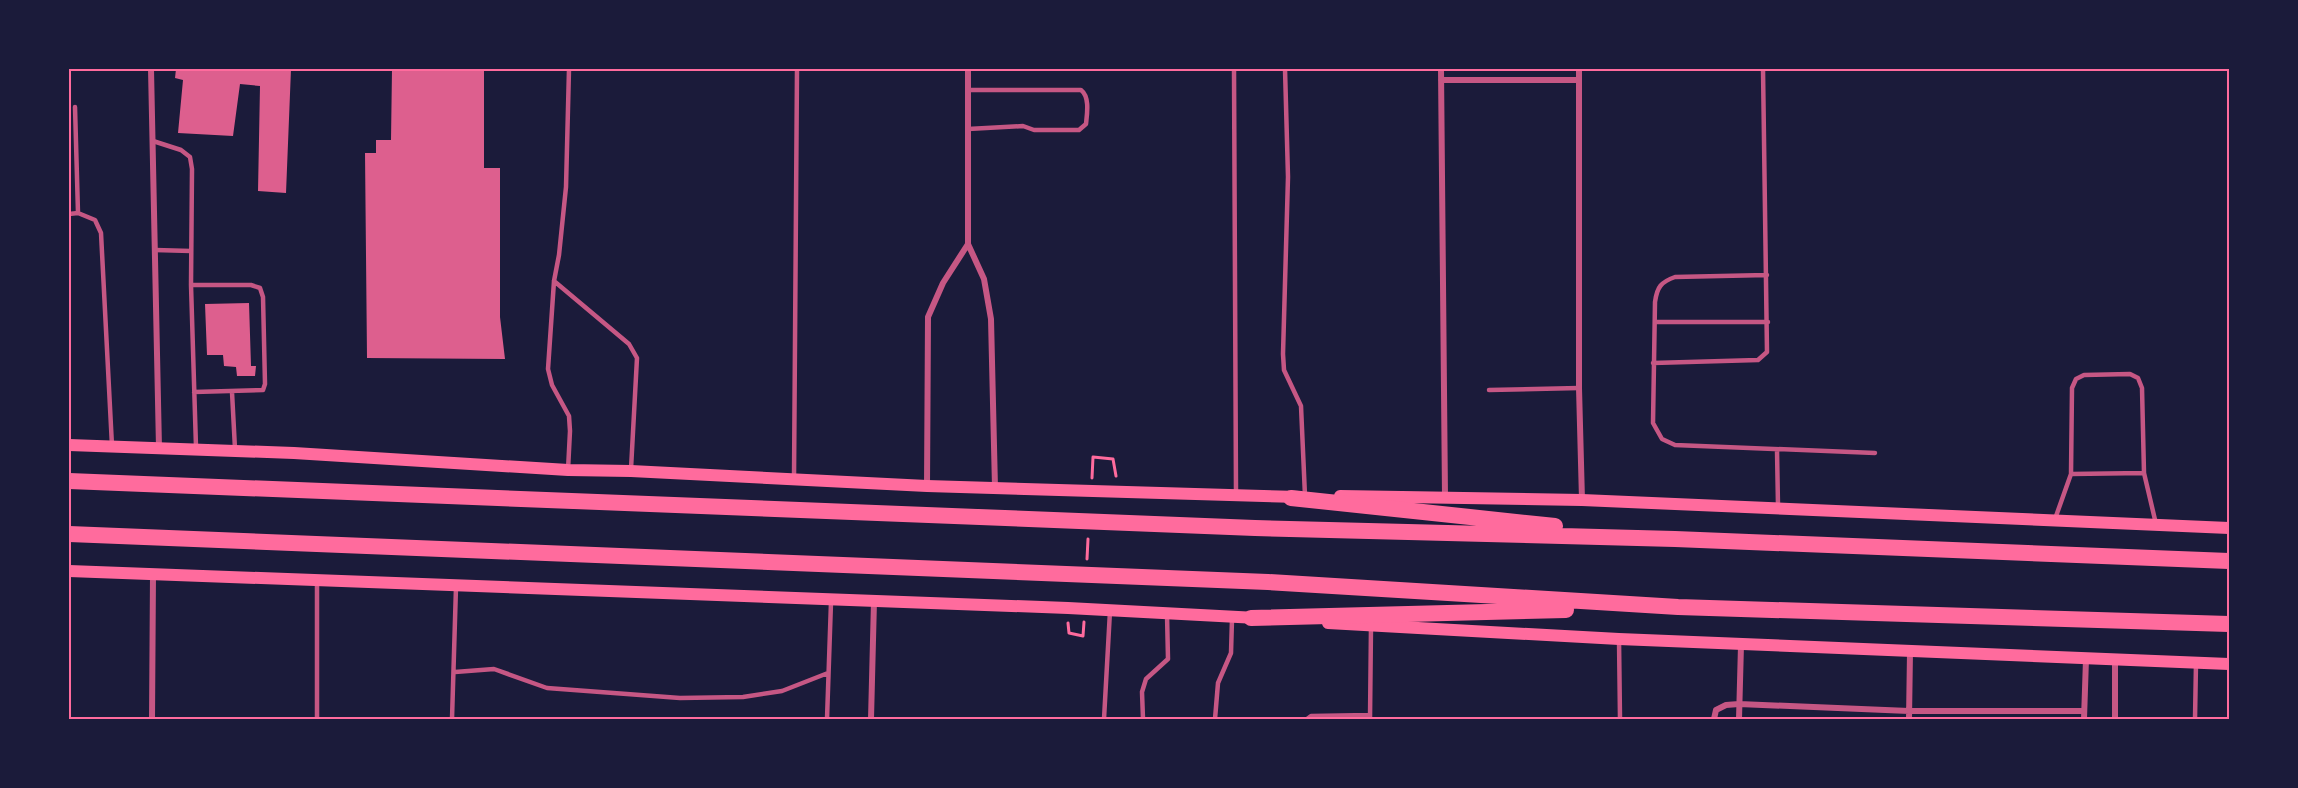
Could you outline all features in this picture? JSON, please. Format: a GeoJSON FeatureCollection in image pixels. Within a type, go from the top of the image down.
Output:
{"type":"FeatureCollection","features":[{"type":"Feature","properties":{"kind":"highway"},"geometry":{"type":"LineString","coordinates":[[69,481],[1255,528],[1675,539],[2229,561]]}},
{"type":"Feature","properties":{"kind":"highway"},"geometry":{"type":"LineString","coordinates":[[1298,497],[1675,539]]}},
{"type":"Feature","properties":{"kind":"highway"},"geometry":{"type":"LineString","coordinates":[[69,534],[1268,582],[1678,607],[2229,624]]}},
{"type":"Feature","properties":{"kind":"highway"},"geometry":{"type":"LineString","coordinates":[[1251,618],[1678,607]]}},
{"type":"Feature","properties":{"kind":"main road"},"geometry":{"type":"LineString","coordinates":[[69,445],[235,451],[568,470],[631,471],[927,486],[1298,497],[1582,500],[2229,528]]}},
{"type":"Feature","properties":{"kind":"main road"},"geometry":{"type":"LineString","coordinates":[[69,572],[1068,608],[1741,645],[2229,664]]}},
{"type":"Feature","properties":{"kind":"street"},"geometry":{"type":"LineString","coordinates":[[151,69],[159,448]]}},
{"type":"Feature","properties":{"kind":"street"},"geometry":{"type":"LineString","coordinates":[[968,69],[968,244],[984,279],[992,319],[995,488]]}},
{"type":"Feature","properties":{"kind":"street"},"geometry":{"type":"LineString","coordinates":[[1441,69],[1445,498]]}},
{"type":"Feature","properties":{"kind":"street"},"geometry":{"type":"LineString","coordinates":[[1578,69],[1578,388],[1582,500]]}},
{"type":"Feature","properties":{"kind":"street"},"geometry":{"type":"LineString","coordinates":[[1441,80],[1578,80]]}},
{"type":"Feature","properties":{"kind":"street"},"geometry":{"type":"LineString","coordinates":[[927,486],[927,317],[943,283],[968,244]]}},
{"type":"Feature","properties":{"kind":"street"},"geometry":{"type":"LineString","coordinates":[[152,719],[153,574]]}},
{"type":"Feature","properties":{"kind":"street"},"geometry":{"type":"LineString","coordinates":[[871,719],[874,602]]}},
{"type":"Feature","properties":{"kind":"street"},"geometry":{"type":"LineString","coordinates":[[1739,719],[1741,645]]}},
{"type":"Feature","properties":{"kind":"street"},"geometry":{"type":"LineString","coordinates":[[1908,719],[1910,652]]}},
{"type":"Feature","properties":{"kind":"street"},"geometry":{"type":"LineString","coordinates":[[2084,719],[2086,659]]}},
{"type":"Feature","properties":{"kind":"street"},"geometry":{"type":"LineString","coordinates":[[2115,660],[2115,719]]}},
{"type":"Feature","properties":{"kind":"street"},"geometry":{"type":"LineString","coordinates":[[1714,719],[1716,710],[1726,705],[1739,704],[1909,711],[2084,711]]}},
{"type":"Feature","properties":{"kind":"lane"},"geometry":{"type":"LineString","coordinates":[[568,470],[570,431],[568,416],[552,386],[548,369],[554,281],[566,187],[569,69]]}},
{"type":"Feature","properties":{"kind":"lane"},"geometry":{"type":"LineString","coordinates":[[794,479],[797,69]]}},
{"type":"Feature","properties":{"kind":"lane"},"geometry":{"type":"LineString","coordinates":[[1234,69],[1236,495]]}},
{"type":"Feature","properties":{"kind":"lane"},"geometry":{"type":"LineString","coordinates":[[1285,69],[1288,177],[1283,354],[1284,370],[1301,406],[1298,497]]}},
{"type":"Feature","properties":{"kind":"lane"},"geometry":{"type":"LineString","coordinates":[[1653,363],[1758,360],[1767,352],[1763,69]]}},
{"type":"Feature","properties":{"kind":"lane"},"geometry":{"type":"LineString","coordinates":[[968,90],[1081,90],[1087,97],[1086,124],[1079,130],[1034,130],[1023,126],[968,129]]}},
{"type":"Feature","properties":{"kind":"lane"},"geometry":{"type":"LineString","coordinates":[[75,107],[78,213]]}},
{"type":"Feature","properties":{"kind":"lane"},"geometry":{"type":"LineString","coordinates":[[153,141],[181,150],[190,157],[192,169],[191,285],[196,450]]}},
{"type":"Feature","properties":{"kind":"lane"},"geometry":{"type":"LineString","coordinates":[[69,214],[78,213],[95,220],[101,233],[112,447]]}},
{"type":"Feature","properties":{"kind":"lane"},"geometry":{"type":"LineString","coordinates":[[155,250],[191,251]]}},
{"type":"Feature","properties":{"kind":"lane"},"geometry":{"type":"LineString","coordinates":[[1767,275],[1675,277],[1662,282],[1656,291],[1653,423],[1662,439],[1676,445],[1875,453]]}},
{"type":"Feature","properties":{"kind":"lane"},"geometry":{"type":"LineString","coordinates":[[554,281],[629,344],[637,358],[631,471]]}},
{"type":"Feature","properties":{"kind":"lane"},"geometry":{"type":"LineString","coordinates":[[191,285],[251,285],[260,288],[263,297],[265,384],[262,390],[194,392]]}},
{"type":"Feature","properties":{"kind":"lane"},"geometry":{"type":"LineString","coordinates":[[1655,322],[1768,322]]}},
{"type":"Feature","properties":{"kind":"lane"},"geometry":{"type":"LineString","coordinates":[[2054,521],[2071,474],[2072,388],[2076,379],[2084,375],[2130,374],[2138,378],[2142,388],[2144,473],[2156,525]]}},
{"type":"Feature","properties":{"kind":"lane"},"geometry":{"type":"LineString","coordinates":[[1489,390],[1578,388]]}},
{"type":"Feature","properties":{"kind":"lane"},"geometry":{"type":"LineString","coordinates":[[232,392],[235,451]]}},
{"type":"Feature","properties":{"kind":"lane"},"geometry":{"type":"LineString","coordinates":[[1777,450],[1778,509]]}},
{"type":"Feature","properties":{"kind":"lane"},"geometry":{"type":"LineString","coordinates":[[2071,474],[2144,473]]}},
{"type":"Feature","properties":{"kind":"lane"},"geometry":{"type":"LineString","coordinates":[[317,580],[317,719]]}},
{"type":"Feature","properties":{"kind":"lane"},"geometry":{"type":"LineString","coordinates":[[452,719],[456,587]]}},
{"type":"Feature","properties":{"kind":"lane"},"geometry":{"type":"LineString","coordinates":[[827,719],[831,601]]}},
{"type":"Feature","properties":{"kind":"lane"},"geometry":{"type":"LineString","coordinates":[[1104,719],[1110,611]]}},
{"type":"Feature","properties":{"kind":"lane"},"geometry":{"type":"LineString","coordinates":[[1143,719],[1142,692],[1146,679],[1168,659],[1167,614]]}},
{"type":"Feature","properties":{"kind":"lane"},"geometry":{"type":"LineString","coordinates":[[1215,719],[1218,683],[1231,653],[1232,616]]}},
{"type":"Feature","properties":{"kind":"lane"},"geometry":{"type":"LineString","coordinates":[[1307,719],[1311,716],[1370,717],[1371,626]]}},
{"type":"Feature","properties":{"kind":"lane"},"geometry":{"type":"LineString","coordinates":[[1619,639],[1620,719]]}},
{"type":"Feature","properties":{"kind":"lane"},"geometry":{"type":"LineString","coordinates":[[2195,719],[2196,663]]}},
{"type":"Feature","properties":{"kind":"lane"},"geometry":{"type":"LineString","coordinates":[[455,672],[494,669],[547,688],[680,698],[742,697],[782,692],[828,673]]}},
{"type":"Feature","properties":{"kind":"path"},"geometry":{"type":"LineString","coordinates":[[1092,480],[1093,457],[1113,459],[1118,493]]}},
{"type":"Feature","properties":{"kind":"path"},"geometry":{"type":"LineString","coordinates":[[1087,564],[1089,528]]}},
{"type":"Feature","properties":{"kind":"path"},"geometry":{"type":"LineString","coordinates":[[1068,608],[1069,633],[1083,636],[1084,612]]}},
{"type":"Feature","properties":{"kind":"building"},"geometry":{"type":"Polygon","coordinates":[[[176,69],[291,69],[286,193],[258,191],[260,86],[240,84],[233,136],[178,133],[183,80],[175,78],[176,69]]]}},
{"type":"Feature","properties":{"kind":"building"},"geometry":{"type":"Polygon","coordinates":[[[392,69],[484,69],[484,168],[500,168],[500,317],[505,359],[367,358],[365,153],[376,153],[376,140],[391,140],[392,69]]]}},
{"type":"Feature","properties":{"kind":"building"},"geometry":{"type":"Polygon","coordinates":[[[249,303],[251,366],[256,366],[255,376],[237,376],[236,367],[224,366],[223,355],[207,355],[205,304],[249,303]]]}}]}
